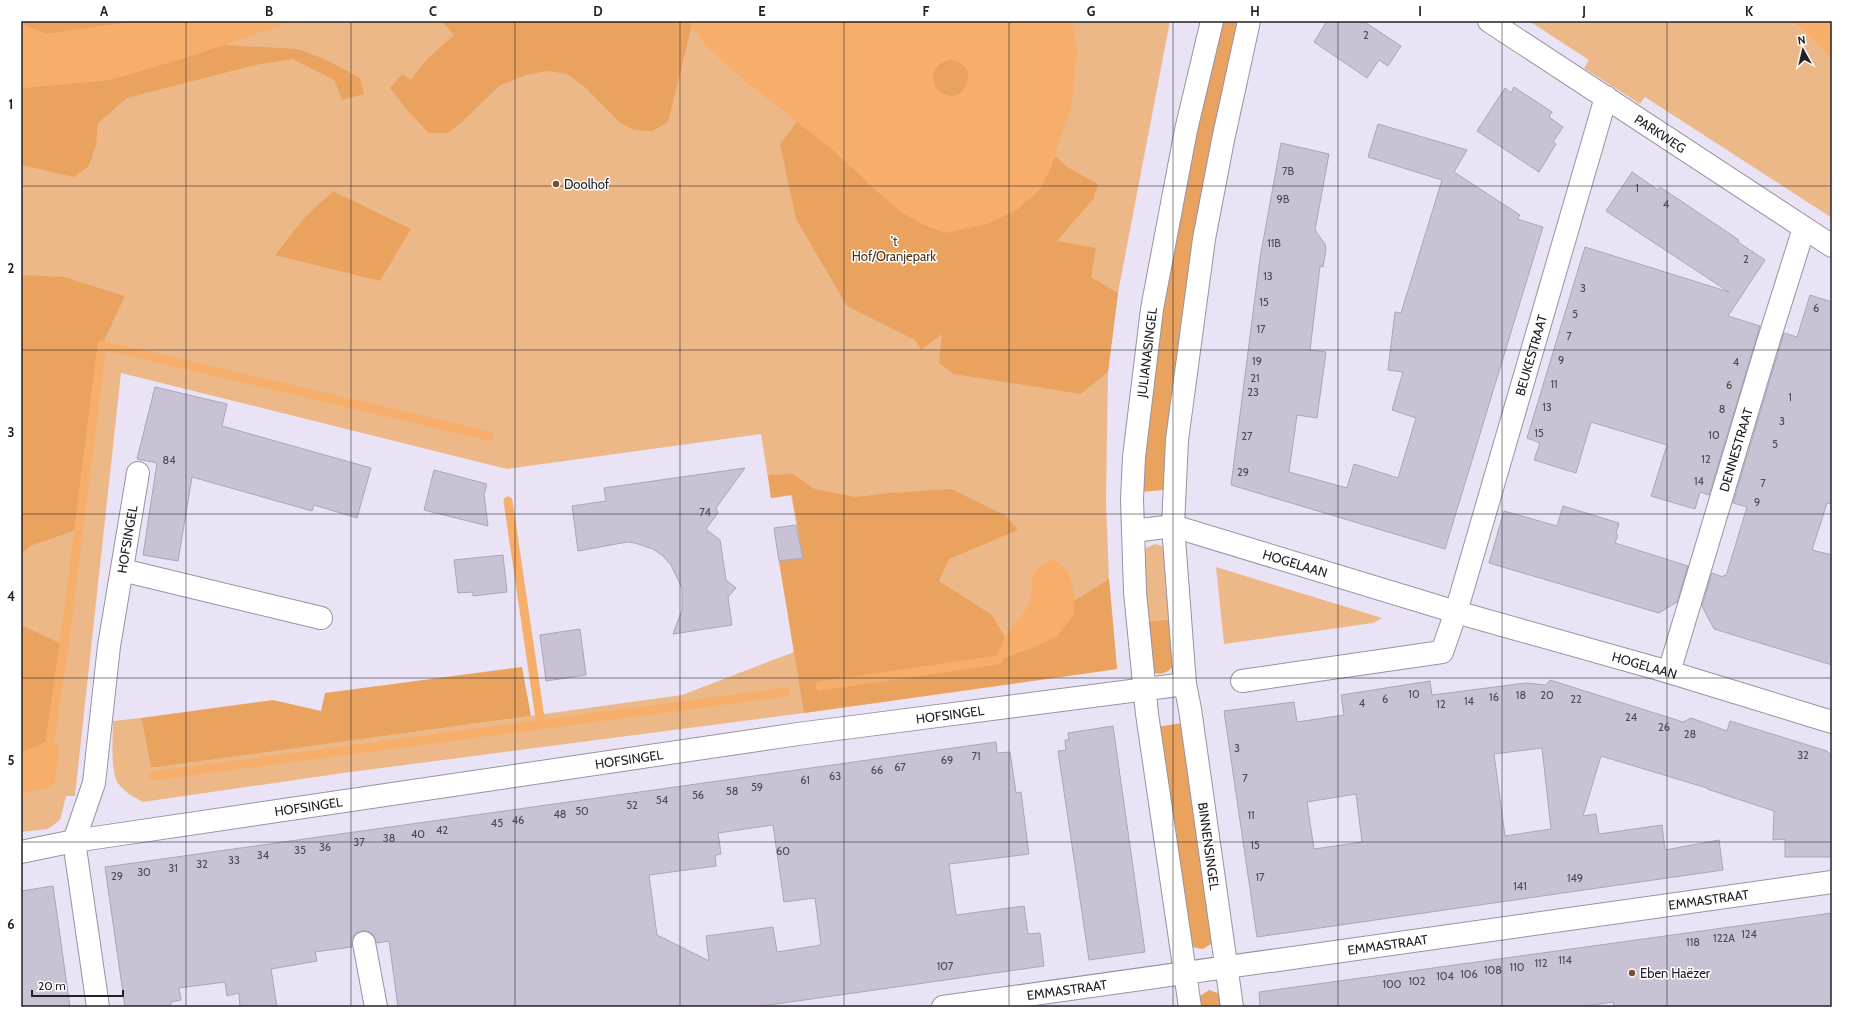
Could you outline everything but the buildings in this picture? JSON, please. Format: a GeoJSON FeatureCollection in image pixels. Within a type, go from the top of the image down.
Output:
{"type":"FeatureCollection","features":[{"type":"Feature","properties":{"kind":"street","name":"JULIANASINGEL"},"geometry":{"type":"LineString","coordinates":[[1145,690],[1135,592],[1133,531],[1134,457],[1152,309],[1186,130],[1212,21]]}},
{"type":"Feature","properties":{"kind":"street"},"geometry":{"type":"LineString","coordinates":[[1185,684],[1173,526],[1178,440],[1204,238],[1249,21]]}},
{"type":"Feature","properties":{"kind":"street","name":"PARKWEG"},"geometry":{"type":"LineString","coordinates":[[1490,21],[1832,246]]}},
{"type":"Feature","properties":{"kind":"street","name":"BEUKESTRAAT"},"geometry":{"type":"LineString","coordinates":[[1456,612],[1606,97]]}},
{"type":"Feature","properties":{"kind":"street","name":"DENNESTRAAT"},"geometry":{"type":"LineString","coordinates":[[1669,672],[1765,352],[1804,228]]}},
{"type":"Feature","properties":{"kind":"street","name":"HOFSINGEL"},"geometry":{"type":"LineString","coordinates":[[74,840],[94,783],[109,646],[138,474]]}},
{"type":"Feature","properties":{"kind":"street","name":"HOGELAAN"},"geometry":{"type":"LineString","coordinates":[[1133,531],[1173,526],[1456,612],[1669,672],[1832,722]]}},
{"type":"Feature","properties":{"kind":"street"},"geometry":{"type":"LineString","coordinates":[[122,570],[321,618]]}},
{"type":"Feature","properties":{"kind":"street"},"geometry":{"type":"LineString","coordinates":[[1242,681],[1442,652],[1456,612]]}},
{"type":"Feature","properties":{"kind":"street","name":"HOFSINGEL"},"geometry":{"type":"LineString","coordinates":[[21,852],[74,840],[798,734],[1185,684]]}},
{"type":"Feature","properties":{"kind":"street","name":"BINNENSINGEL"},"geometry":{"type":"LineString","coordinates":[[1185,684],[1190,709],[1232,1007]]}},
{"type":"Feature","properties":{"kind":"street"},"geometry":{"type":"LineString","coordinates":[[1145,690],[1190,1007]]}},
{"type":"Feature","properties":{"kind":"street"},"geometry":{"type":"LineString","coordinates":[[74,840],[98,1007]]}},
{"type":"Feature","properties":{"kind":"street","name":"EMMASTRAAT"},"geometry":{"type":"LineString","coordinates":[[943,1007],[1832,882]]}},
{"type":"Feature","properties":{"kind":"street"},"geometry":{"type":"LineString","coordinates":[[364,944],[376,1007]]}},
{"type":"Feature","properties":{"kind":"green space","name":"'t Hof/Oranjepark"},"geometry":{"type":"Polygon","coordinates":[[[21,21],[1170,21],[1118,293],[1108,372],[1106,502],[1109,579],[1117,669],[804,713],[343,773],[143,802],[124,789],[115,778],[112,753],[113,721],[141,718],[151,768],[682,695],[794,652],[779,561],[803,558],[791,495],[771,498],[761,434],[507,469],[121,373],[75,796],[66,796],[60,820],[48,829],[21,832],[21,21]]]}},
{"type":"Feature","properties":{"kind":"green space"},"geometry":{"type":"Polygon","coordinates":[[[21,21],[138,21],[46,34],[21,24],[21,21]]]}},
{"type":"Feature","properties":{"kind":"green space"},"geometry":{"type":"Polygon","coordinates":[[[441,21],[688,21],[692,25],[668,122],[652,131],[634,130],[619,122],[586,88],[567,74],[548,71],[526,75],[499,86],[462,122],[448,133],[429,133],[407,110],[390,88],[402,74],[411,80],[426,60],[454,35],[441,21]]]}},
{"type":"Feature","properties":{"kind":"green space"},"geometry":{"type":"Polygon","coordinates":[[[1219,21],[1243,21],[1164,490],[1140,492],[1160,310],[1219,21]]]}},
{"type":"Feature","properties":{"kind":"green space"},"geometry":{"type":"Polygon","coordinates":[[[1529,21],[1790,21],[1803,30],[1832,60],[1832,218],[1645,97],[1640,104],[1584,68],[1589,60],[1529,21]]]}},
{"type":"Feature","properties":{"kind":"green space"},"geometry":{"type":"Polygon","coordinates":[[[224,45],[298,49],[325,59],[360,78],[364,94],[342,100],[334,80],[293,59],[255,65],[127,98],[98,123],[96,145],[89,166],[74,177],[21,165],[21,88],[109,80],[224,45]]]}},
{"type":"Feature","properties":{"kind":"green space"},"geometry":{"type":"Polygon","coordinates":[[[955,60],[964,65],[968,71],[968,85],[964,91],[955,96],[947,96],[938,91],[934,85],[933,74],[938,65],[944,61],[955,60]]]}},
{"type":"Feature","properties":{"kind":"green space"},"geometry":{"type":"Polygon","coordinates":[[[797,122],[825,143],[899,209],[924,225],[1048,174],[1055,156],[1069,168],[1098,184],[1094,198],[1057,241],[1096,248],[1091,277],[1118,293],[1108,372],[1081,394],[953,374],[939,363],[942,334],[921,350],[915,340],[847,306],[796,219],[780,144],[797,122]]]}},
{"type":"Feature","properties":{"kind":"green space"},"geometry":{"type":"Polygon","coordinates":[[[333,191],[411,229],[380,281],[275,255],[304,218],[333,191]]]}},
{"type":"Feature","properties":{"kind":"green space"},"geometry":{"type":"Polygon","coordinates":[[[21,275],[64,277],[125,296],[102,345],[79,529],[30,546],[21,555],[21,275]]]}},
{"type":"Feature","properties":{"kind":"green space"},"geometry":{"type":"Polygon","coordinates":[[[793,474],[815,489],[856,497],[889,493],[951,489],[1005,515],[1018,530],[949,559],[939,581],[992,615],[1005,637],[997,657],[1074,615],[1074,601],[1109,579],[1117,669],[804,713],[779,561],[803,558],[792,495],[771,498],[768,475],[793,474]]]}},
{"type":"Feature","properties":{"kind":"green space"},"geometry":{"type":"Polygon","coordinates":[[[1155,544],[1165,547],[1173,619],[1144,622],[1144,549],[1155,544]]]}},
{"type":"Feature","properties":{"kind":"green space"},"geometry":{"type":"Polygon","coordinates":[[[1216,567],[1382,618],[1373,623],[1224,644],[1216,567]]]}},
{"type":"Feature","properties":{"kind":"green space"},"geometry":{"type":"Polygon","coordinates":[[[1173,619],[1175,645],[1174,663],[1170,669],[1164,673],[1155,673],[1147,663],[1144,622],[1173,619]]]}},
{"type":"Feature","properties":{"kind":"green space"},"geometry":{"type":"Polygon","coordinates":[[[21,625],[64,645],[50,740],[21,753],[21,625]]]}},
{"type":"Feature","properties":{"kind":"green space"},"geometry":{"type":"Polygon","coordinates":[[[522,667],[531,716],[151,768],[141,718],[273,700],[321,711],[325,693],[522,667]]]}},
{"type":"Feature","properties":{"kind":"green space"},"geometry":{"type":"Polygon","coordinates":[[[1182,723],[1212,933],[1211,944],[1203,949],[1192,947],[1187,938],[1156,727],[1182,723]]]}},
{"type":"Feature","properties":{"kind":"green space"},"geometry":{"type":"Polygon","coordinates":[[[1209,990],[1218,993],[1224,1007],[1197,1007],[1200,996],[1209,990]]]}},
{"type":"Feature","properties":{"kind":"shaded area"},"geometry":{"type":"Polygon","coordinates":[[[138,21],[294,21],[185,58],[109,80],[21,88],[21,24],[46,34],[138,21]]]}},
{"type":"Feature","properties":{"kind":"shaded area"},"geometry":{"type":"Polygon","coordinates":[[[688,21],[1073,21],[1077,53],[1071,109],[1048,174],[1039,190],[1017,210],[986,224],[946,233],[924,225],[903,213],[882,196],[833,150],[735,73],[707,47],[688,21]],[[948,60],[936,66],[933,75],[933,84],[946,96],[954,96],[962,92],[966,85],[968,76],[967,68],[960,62],[948,60]]]}},
{"type":"Feature","properties":{"kind":"shaded area"},"geometry":{"type":"Polygon","coordinates":[[[1790,21],[1832,21],[1832,60],[1803,30],[1790,21]]]}},
{"type":"Feature","properties":{"kind":"shaded area"},"geometry":{"type":"Polygon","coordinates":[[[1051,560],[1062,566],[1072,582],[1074,593],[1074,615],[1057,636],[1033,648],[998,660],[997,657],[1006,636],[1029,605],[1034,574],[1037,569],[1051,560]]]}},
{"type":"Feature","properties":{"kind":"shaded area"},"geometry":{"type":"Polygon","coordinates":[[[50,740],[59,747],[55,783],[48,788],[21,794],[21,753],[50,740]]]}},
{"type":"Feature","properties":{"kind":"waterway"},"geometry":{"type":"LineString","coordinates":[[50,740],[64,645],[102,345],[489,436]]}},
{"type":"Feature","properties":{"kind":"waterway"},"geometry":{"type":"LineString","coordinates":[[508,501],[541,725]]}},
{"type":"Feature","properties":{"kind":"waterway"},"geometry":{"type":"LineString","coordinates":[[820,686],[998,660]]}},
{"type":"Feature","properties":{"kind":"waterway"},"geometry":{"type":"LineString","coordinates":[[153,776],[786,692]]}},
{"type":"Feature","properties":{"kind":"place","name":"Doolhof"},"geometry":{"type":"Point","coordinates":[556,184]}},
{"type":"Feature","properties":{"kind":"place","name":"Eben Haëzer"},"geometry":{"type":"Point","coordinates":[1632,973]}}]}
